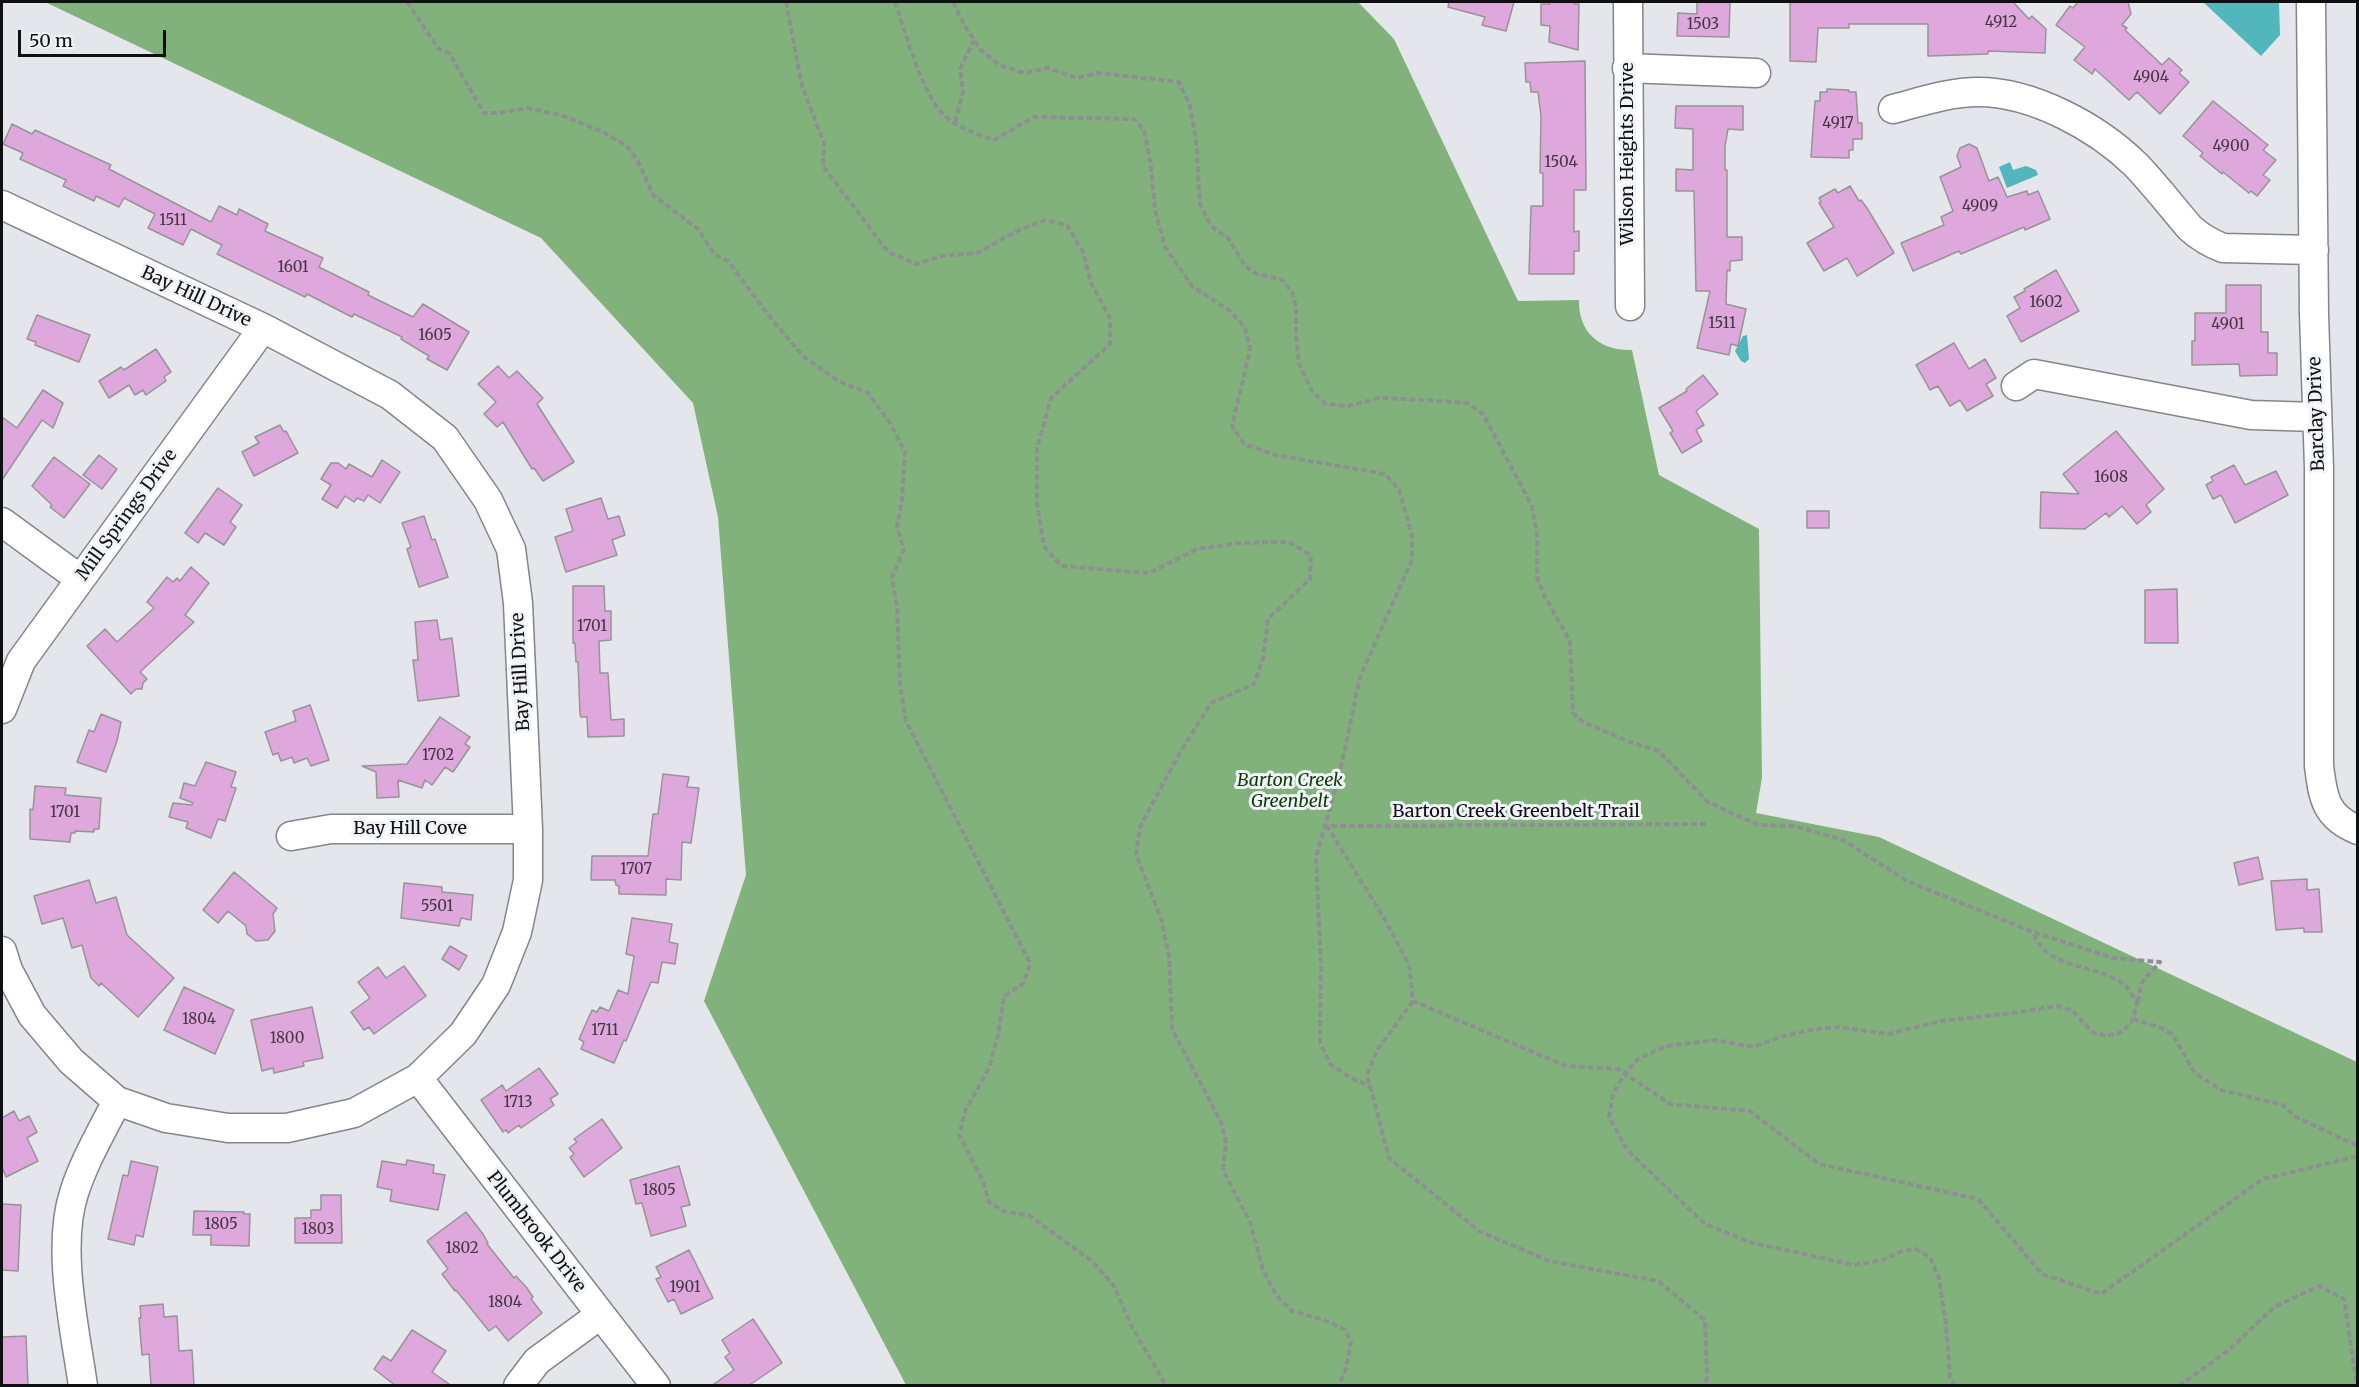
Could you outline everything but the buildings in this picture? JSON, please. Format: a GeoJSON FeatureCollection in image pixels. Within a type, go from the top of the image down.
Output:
{"type":"FeatureCollection","features":[{"type":"Feature","properties":{"kind":"street","name":"Wilson Heights Drive"},"geometry":{"type":"LineString","coordinates":[[1628,2],[1630,306]]}},
{"type":"Feature","properties":{"kind":"street","name":"Barclay Drive"},"geometry":{"type":"LineString","coordinates":[[2311,2],[2319,468],[2319,766],[2322,794],[2329,808],[2348,826]]}},
{"type":"Feature","properties":{"kind":"street"},"geometry":{"type":"LineString","coordinates":[[1628,68],[1756,73]]}},
{"type":"Feature","properties":{"kind":"street"},"geometry":{"type":"LineString","coordinates":[[1893,109],[1937,98],[1978,92],[2023,99],[2070,117],[2106,141],[2136,165],[2199,237],[2212,244],[2223,248],[2314,250]]}},
{"type":"Feature","properties":{"kind":"street","name":"Bay Hill Drive"},"geometry":{"type":"LineString","coordinates":[[2,205],[264,328],[390,395],[445,438],[488,500],[511,549],[518,603],[528,829],[528,880],[518,932],[496,985],[463,1034],[418,1078],[354,1113],[287,1128],[228,1128],[166,1118],[117,1101]]}},
{"type":"Feature","properties":{"kind":"street","name":"Mill Springs Drive"},"geometry":{"type":"LineString","coordinates":[[2,708],[21,661],[264,328]]}},
{"type":"Feature","properties":{"kind":"street"},"geometry":{"type":"LineString","coordinates":[[2016,386],[2034,374],[2251,415],[2317,417]]}},
{"type":"Feature","properties":{"kind":"street"},"geometry":{"type":"LineString","coordinates":[[2,522],[80,579]]}},
{"type":"Feature","properties":{"kind":"street","name":"Bay Hill Cove"},"geometry":{"type":"LineString","coordinates":[[291,836],[331,829],[528,829]]}},
{"type":"Feature","properties":{"kind":"street"},"geometry":{"type":"LineString","coordinates":[[2,951],[8,970],[32,1015],[71,1061],[117,1101],[85,1164],[73,1195],[65,1246],[83,1386]]}},
{"type":"Feature","properties":{"kind":"street","name":"Plumbrook Drive"},"geometry":{"type":"LineString","coordinates":[[418,1078],[656,1386]]}},
{"type":"Feature","properties":{"kind":"street"},"geometry":{"type":"LineString","coordinates":[[518,1386],[537,1361],[600,1315]]}},
{"type":"Feature","properties":{"kind":"path"},"geometry":{"type":"LineString","coordinates":[[406,2],[439,49],[449,53],[484,113],[527,108],[561,115],[601,131],[627,146],[639,163],[653,195],[698,229],[714,254],[728,261],[773,321],[803,356],[838,381],[868,393],[890,423],[905,452],[902,500],[897,527],[904,549],[892,577],[897,608],[900,685],[906,721],[1030,963],[1024,983],[1004,996],[998,1035],[989,1068],[966,1109],[959,1135],[983,1181],[989,1202],[1004,1211],[1030,1216],[1093,1262],[1114,1286],[1131,1325],[1166,1386]]}},
{"type":"Feature","properties":{"kind":"path"},"geometry":{"type":"LineString","coordinates":[[786,2],[802,86],[824,143],[823,166],[888,252],[916,264],[941,256],[977,253],[1017,231],[1045,220],[1067,225],[1083,252],[1091,283],[1110,318],[1110,344],[1051,398],[1036,448],[1037,503],[1044,546],[1061,566],[1149,573],[1197,549],[1238,543],[1289,542],[1311,555],[1310,579],[1268,618],[1263,658],[1254,684],[1211,703],[1179,754],[1140,827],[1137,854],[1161,919],[1169,955],[1172,1029],[1221,1122],[1226,1143],[1223,1170],[1250,1222],[1263,1270],[1276,1294],[1292,1311],[1322,1319],[1344,1329],[1351,1341],[1346,1368],[1339,1386]]}},
{"type":"Feature","properties":{"kind":"path"},"geometry":{"type":"LineString","coordinates":[[895,2],[922,81],[941,113],[964,129],[994,140],[1034,117],[1134,119],[1144,130],[1151,166],[1155,210],[1165,247],[1192,286],[1230,311],[1245,327],[1250,350],[1232,426],[1244,444],[1275,455],[1385,474],[1399,490],[1413,535],[1412,560],[1360,677],[1326,826],[1316,857],[1321,965],[1320,1042],[1330,1064],[1351,1078],[1370,1086]]}},
{"type":"Feature","properties":{"kind":"path"},"geometry":{"type":"LineString","coordinates":[[953,2],[964,26],[981,50],[999,65],[1024,73],[1047,68],[1077,78],[1098,73],[1179,82],[1190,106],[1196,140],[1200,204],[1211,226],[1229,239],[1245,266],[1255,273],[1282,280],[1292,292],[1296,307],[1299,364],[1312,391],[1326,404],[1348,406],[1379,398],[1443,401],[1467,403],[1483,414],[1532,506],[1537,536],[1537,577],[1544,595],[1570,640],[1573,713],[1583,722],[1630,742],[1659,751],[1708,802],[1758,825],[1794,826],[1843,840],[1908,881],[2033,932],[2113,958],[2160,962],[2142,982],[2133,1019],[2122,1032],[2106,1036],[2092,1032],[2072,1010],[2056,1006],[1941,1021],[1888,1034],[1838,1028],[1820,1029],[1783,1036],[1753,1047],[1716,1040],[1666,1046],[1638,1059],[1625,1073],[1613,1094],[1609,1118],[1628,1152],[1705,1224],[1749,1242],[1854,1265],[1883,1260],[1902,1251],[1916,1249],[1930,1257],[1939,1278],[1950,1377],[1955,1386]]}},
{"type":"Feature","properties":{"kind":"path"},"geometry":{"type":"LineString","coordinates":[[955,122],[963,92],[960,69],[974,40]]}},
{"type":"Feature","properties":{"kind":"path","name":"Barton Creek Greenbelt Trail"},"geometry":{"type":"LineString","coordinates":[[1326,826],[1706,824]]}},
{"type":"Feature","properties":{"kind":"path"},"geometry":{"type":"LineString","coordinates":[[1326,826],[1385,920],[1409,964],[1413,1000],[1378,1049],[1367,1074],[1389,1158],[1479,1231],[1549,1261],[1658,1281],[1705,1320],[1707,1378],[1705,1386]]}},
{"type":"Feature","properties":{"kind":"path"},"geometry":{"type":"LineString","coordinates":[[2033,932],[2037,944],[2043,951],[2064,963],[2084,966],[2125,985],[2137,1003]]}},
{"type":"Feature","properties":{"kind":"path"},"geometry":{"type":"LineString","coordinates":[[1413,1000],[1566,1066],[1618,1069],[1670,1104],[1750,1111],[1820,1164],[1978,1199],[2042,1274],[2101,1294],[2263,1179],[2358,1156]]}},
{"type":"Feature","properties":{"kind":"path"},"geometry":{"type":"LineString","coordinates":[[2133,1019],[2172,1034],[2195,1073],[2222,1090],[2283,1105],[2296,1117],[2358,1146]]}},
{"type":"Feature","properties":{"kind":"path"},"geometry":{"type":"LineString","coordinates":[[2179,1386],[2229,1350],[2274,1307],[2319,1286],[2344,1299],[2357,1386]]}},
{"type":"Feature","properties":{"kind":"green space","name":"Barton Creek Greenbelt"},"geometry":{"type":"Polygon","coordinates":[[[45,2],[1358,2],[1394,39],[1518,301],[1579,300],[1582,322],[1594,338],[1610,347],[1632,350],[1659,475],[1759,529],[1762,778],[1756,813],[1879,837],[2357,1062],[2357,1385],[906,1385],[704,1001],[746,875],[718,517],[693,403],[541,238],[45,2]]]}},
{"type":"Feature","properties":{"kind":"water"},"geometry":{"type":"Polygon","coordinates":[[[2203,2],[2279,2],[2280,35],[2261,56],[2203,2]]]}},
{"type":"Feature","properties":{"kind":"water"},"geometry":{"type":"Polygon","coordinates":[[[2010,162],[2013,170],[2026,166],[2036,170],[2038,175],[2007,188],[1999,167],[2010,162]]]}},
{"type":"Feature","properties":{"kind":"water"},"geometry":{"type":"Polygon","coordinates":[[[1747,335],[1749,359],[1745,363],[1735,351],[1743,336],[1747,335]]]}}]}
